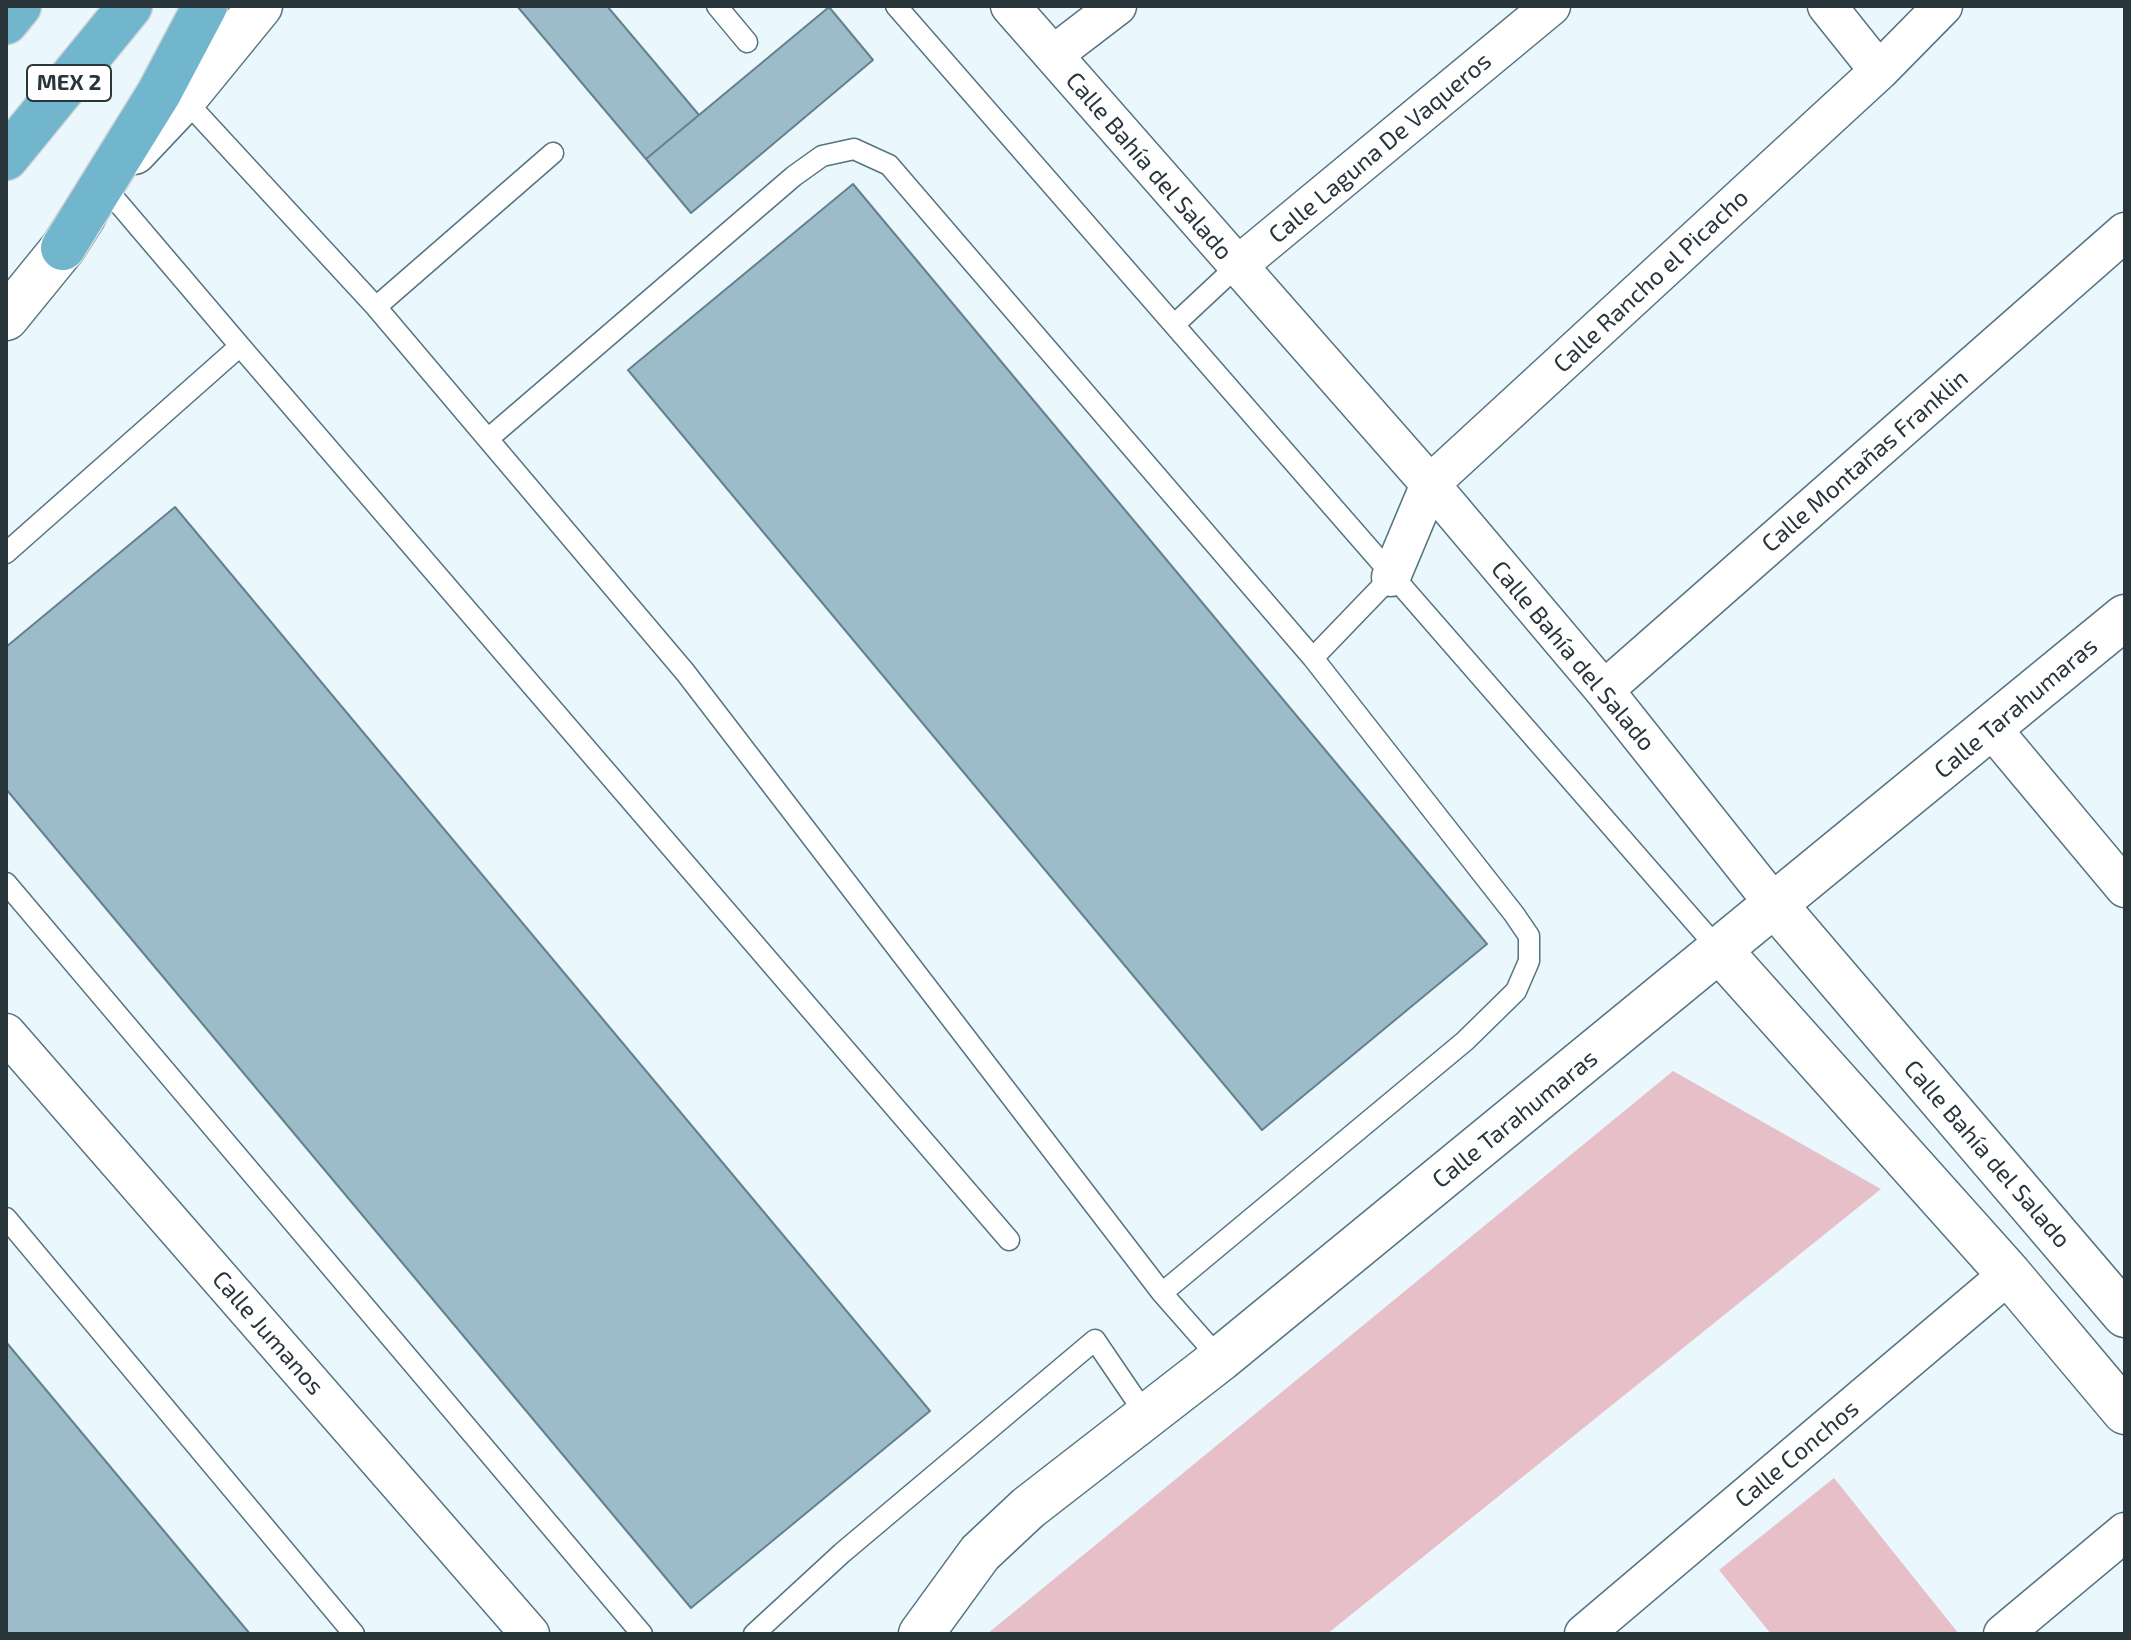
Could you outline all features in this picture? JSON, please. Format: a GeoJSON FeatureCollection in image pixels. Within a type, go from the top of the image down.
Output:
{"type":"FeatureCollection","features":[{"type":"Feature","properties":{"kind":"highway"},"geometry":{"type":"LineString","coordinates":[[6,22],[19,6]]}},
{"type":"Feature","properties":{"kind":"highway","name":"MEX 2"},"geometry":{"type":"LineString","coordinates":[[6,158],[130,6]]}},
{"type":"Feature","properties":{"kind":"highway"},"geometry":{"type":"LineString","coordinates":[[63,248],[159,93],[205,6]]}},
{"type":"Feature","properties":{"kind":"street"},"geometry":{"type":"LineString","coordinates":[[6,318],[63,248],[103,185],[184,99],[260,6]]}},
{"type":"Feature","properties":{"kind":"street","name":"Calle Bahía del Salado"},"geometry":{"type":"LineString","coordinates":[[1010,6],[1236,267],[1430,484],[1604,690],[1775,905],[2125,1315]]}},
{"type":"Feature","properties":{"kind":"street"},"geometry":{"type":"LineString","coordinates":[[1053,55],[1117,6]]}},
{"type":"Feature","properties":{"kind":"street","name":"Calle Laguna De Vaqueros"},"geometry":{"type":"LineString","coordinates":[[1236,267],[1551,6]]}},
{"type":"Feature","properties":{"kind":"street"},"geometry":{"type":"LineString","coordinates":[[1827,6],[1879,71]]}},
{"type":"Feature","properties":{"kind":"street","name":"Calle Rancho el Picacho"},"geometry":{"type":"LineString","coordinates":[[1391,577],[1430,484],[1879,71],[1943,6]]}},
{"type":"Feature","properties":{"kind":"street","name":"Calle Montañas Franklin"},"geometry":{"type":"LineString","coordinates":[[1604,690],[2125,232]]}},
{"type":"Feature","properties":{"kind":"street","name":"Calle Tarahumaras"},"geometry":{"type":"LineString","coordinates":[[921,1634],[980,1553],[1028,1508],[1220,1359],[2125,617]]}},
{"type":"Feature","properties":{"kind":"street"},"geometry":{"type":"LineString","coordinates":[[1992,729],[2125,888]]}},
{"type":"Feature","properties":{"kind":"street"},"geometry":{"type":"LineString","coordinates":[[1720,951],[2009,1274],[2125,1412]]}},
{"type":"Feature","properties":{"kind":"street","name":"Calle Jumanos"},"geometry":{"type":"LineString","coordinates":[[6,1033],[530,1634]]}},
{"type":"Feature","properties":{"kind":"street","name":"Calle Conchos"},"geometry":{"type":"LineString","coordinates":[[1584,1634],[2009,1274]]}},
{"type":"Feature","properties":{"kind":"street"},"geometry":{"type":"LineString","coordinates":[[2003,1634],[2125,1532]]}},
{"type":"Feature","properties":{"kind":"lane"},"geometry":{"type":"LineString","coordinates":[[717,6],[747,42]]}},
{"type":"Feature","properties":{"kind":"lane"},"geometry":{"type":"LineString","coordinates":[[896,6],[1720,951]]}},
{"type":"Feature","properties":{"kind":"lane"},"geometry":{"type":"LineString","coordinates":[[184,99],[376,307],[685,672],[1162,1293],[1220,1359]]}},
{"type":"Feature","properties":{"kind":"lane"},"geometry":{"type":"LineString","coordinates":[[489,438],[794,176],[822,156],[854,149],[889,165],[1313,658],[1514,914],[1529,936],[1529,961],[1516,991],[1465,1041],[1162,1293]]}},
{"type":"Feature","properties":{"kind":"lane"},"geometry":{"type":"LineString","coordinates":[[376,307],[553,153]]}},
{"type":"Feature","properties":{"kind":"lane"},"geometry":{"type":"LineString","coordinates":[[103,185],[1009,1240]]}},
{"type":"Feature","properties":{"kind":"lane","name":"Calle Laguna De Vaqueros"},"geometry":{"type":"LineString","coordinates":[[1175,324],[1236,267]]}},
{"type":"Feature","properties":{"kind":"lane"},"geometry":{"type":"LineString","coordinates":[[6,553],[240,346]]}},
{"type":"Feature","properties":{"kind":"lane"},"geometry":{"type":"LineString","coordinates":[[1313,658],[1391,577]]}},
{"type":"Feature","properties":{"kind":"lane"},"geometry":{"type":"LineString","coordinates":[[6,883],[642,1634]]}},
{"type":"Feature","properties":{"kind":"lane"},"geometry":{"type":"LineString","coordinates":[[6,1218],[354,1634]]}},
{"type":"Feature","properties":{"kind":"lane"},"geometry":{"type":"LineString","coordinates":[[754,1634],[842,1553],[1095,1340],[1146,1415]]}},
{"type":"Feature","properties":{"kind":"shaded area"},"geometry":{"type":"Polygon","coordinates":[[[1673,1071],[1881,1189],[1327,1634],[987,1634],[1673,1071]]]}},
{"type":"Feature","properties":{"kind":"shaded area"},"geometry":{"type":"Polygon","coordinates":[[[1834,1478],[1959,1634],[1771,1634],[1719,1570],[1834,1478]]]}},
{"type":"Feature","properties":{"kind":"building"},"geometry":{"type":"Polygon","coordinates":[[[517,6],[607,6],[699,115],[646,159],[517,6]]]}},
{"type":"Feature","properties":{"kind":"building"},"geometry":{"type":"Polygon","coordinates":[[[829,7],[873,60],[691,213],[646,159],[829,7]]]}},
{"type":"Feature","properties":{"kind":"building"},"geometry":{"type":"Polygon","coordinates":[[[853,184],[1487,944],[1262,1130],[628,370],[853,184]]]}},
{"type":"Feature","properties":{"kind":"building"},"geometry":{"type":"Polygon","coordinates":[[[175,507],[930,1411],[691,1608],[6,789],[6,647],[175,507]]]}},
{"type":"Feature","properties":{"kind":"building"},"geometry":{"type":"Polygon","coordinates":[[[6,1342],[250,1634],[6,1634],[6,1342]]]}}]}
